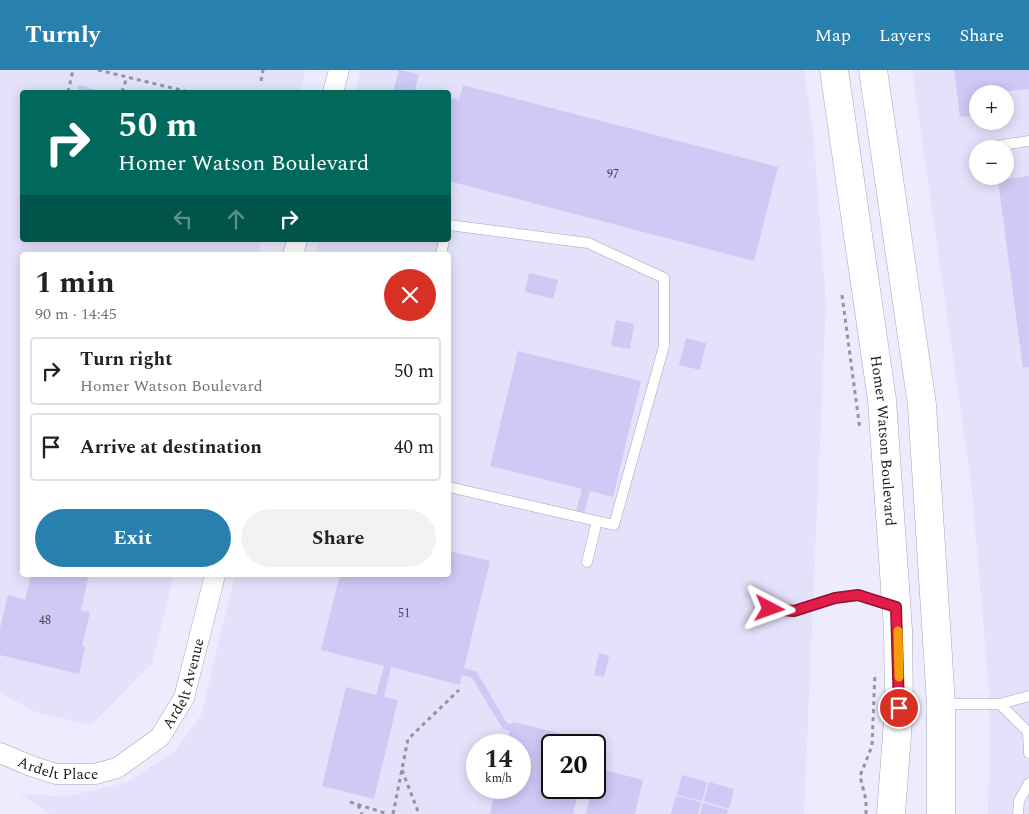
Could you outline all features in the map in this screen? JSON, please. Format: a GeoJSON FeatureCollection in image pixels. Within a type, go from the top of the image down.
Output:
{"type":"FeatureCollection","features":[{"type":"Feature","properties":{"kind":"main road","name":"Homer Watson Boulevard"},"geometry":{"type":"LineString","coordinates":[[834,70],[882,400],[896,607],[899,708],[891,814]]}},
{"type":"Feature","properties":{"kind":"main road"},"geometry":{"type":"LineString","coordinates":[[873,70],[922,405],[941,704],[941,814]]}},
{"type":"Feature","properties":{"kind":"street"},"geometry":{"type":"LineString","coordinates":[[334,90],[339,70]]}},
{"type":"Feature","properties":{"kind":"street","name":"Ardelt Avenue"},"geometry":{"type":"LineString","coordinates":[[117,768],[160,737],[184,698],[214,577]]}},
{"type":"Feature","properties":{"kind":"street","name":"Ardelt Place"},"geometry":{"type":"LineString","coordinates":[[0,753],[56,774],[95,774],[117,768]]}},
{"type":"Feature","properties":{"kind":"lane"},"geometry":{"type":"LineString","coordinates":[[1014,143],[1029,141]]}},
{"type":"Feature","properties":{"kind":"lane"},"geometry":{"type":"LineString","coordinates":[[451,225],[588,243],[664,278],[664,346],[614,525],[451,488]]}},
{"type":"Feature","properties":{"kind":"lane"},"geometry":{"type":"LineString","coordinates":[[587,562],[597,521]]}},
{"type":"Feature","properties":{"kind":"lane"},"geometry":{"type":"LineString","coordinates":[[770,609],[794,611],[835,598],[858,595],[896,607]]}},
{"type":"Feature","properties":{"kind":"lane"},"geometry":{"type":"LineString","coordinates":[[941,704],[1000,704],[1029,696]]}},
{"type":"Feature","properties":{"kind":"lane"},"geometry":{"type":"LineString","coordinates":[[1000,704],[1028,732],[1029,753]]}},
{"type":"Feature","properties":{"kind":"lane"},"geometry":{"type":"LineString","coordinates":[[1018,814],[1019,801],[1029,784]]}},
{"type":"Feature","properties":{"kind":"path"},"geometry":{"type":"LineString","coordinates":[[68,90],[73,70]]}},
{"type":"Feature","properties":{"kind":"path"},"geometry":{"type":"LineString","coordinates":[[98,70],[181,90]]}},
{"type":"Feature","properties":{"kind":"path"},"geometry":{"type":"LineString","coordinates":[[261,81],[263,70]]}},
{"type":"Feature","properties":{"kind":"path"},"geometry":{"type":"LineString","coordinates":[[123,90],[126,77]]}},
{"type":"Feature","properties":{"kind":"path"},"geometry":{"type":"LineString","coordinates":[[841,286],[861,433]]}},
{"type":"Feature","properties":{"kind":"path"},"geometry":{"type":"LineString","coordinates":[[866,814],[866,800],[860,776],[872,746],[875,670]]}},
{"type":"Feature","properties":{"kind":"path"},"geometry":{"type":"LineString","coordinates":[[393,814],[408,739],[459,690]]}},
{"type":"Feature","properties":{"kind":"path"},"geometry":{"type":"LineString","coordinates":[[402,770],[419,814]]}},
{"type":"Feature","properties":{"kind":"path"},"geometry":{"type":"LineString","coordinates":[[350,802],[388,814]]}},
{"type":"Feature","properties":{"kind":"path"},"geometry":{"type":"LineString","coordinates":[[357,804],[362,814]]}},
{"type":"Feature","properties":{"kind":"shaded area"},"geometry":{"type":"Polygon","coordinates":[[[0,70],[306,70],[301,90],[20,90],[20,242],[261,242],[259,252],[20,252],[20,577],[174,577],[152,663],[91,725],[34,712],[0,692],[0,70]]]}},
{"type":"Feature","properties":{"kind":"shaded area"},"geometry":{"type":"Polygon","coordinates":[[[361,70],[804,70],[813,129],[826,303],[804,814],[50,814],[19,793],[65,797],[127,782],[175,751],[201,715],[235,577],[451,577],[451,252],[316,252],[318,242],[451,242],[451,90],[356,90],[361,70]]]}},
{"type":"Feature","properties":{"kind":"shaded area"},"geometry":{"type":"Polygon","coordinates":[[[912,70],[1029,70],[1029,814],[988,814],[990,702],[971,482],[912,70]]]}},
{"type":"Feature","properties":{"kind":"building"},"geometry":{"type":"Polygon","coordinates":[[[399,70],[419,74],[415,89],[419,90],[394,90],[399,70]]]}},
{"type":"Feature","properties":{"kind":"building"},"geometry":{"type":"Polygon","coordinates":[[[954,70],[1029,70],[1029,89],[1014,90],[1014,85],[969,85],[969,116],[960,117],[954,70]]]}},
{"type":"Feature","properties":{"kind":"building"},"geometry":{"type":"Polygon","coordinates":[[[79,85],[97,90],[78,90],[79,85]]]}},
{"type":"Feature","properties":{"kind":"building"},"geometry":{"type":"Polygon","coordinates":[[[463,85],[778,167],[754,261],[451,182],[451,98],[459,100],[463,85]]]}},
{"type":"Feature","properties":{"kind":"building"},"geometry":{"type":"Polygon","coordinates":[[[1029,176],[1029,367],[1023,368],[999,185],[1014,185],[1014,178],[1029,176]]]}},
{"type":"Feature","properties":{"kind":"building"},"geometry":{"type":"Polygon","coordinates":[[[529,273],[558,280],[553,299],[525,292],[529,273]]]}},
{"type":"Feature","properties":{"kind":"building"},"geometry":{"type":"Polygon","coordinates":[[[616,320],[634,324],[630,349],[611,346],[616,320]]]}},
{"type":"Feature","properties":{"kind":"building"},"geometry":{"type":"Polygon","coordinates":[[[686,338],[706,343],[700,370],[679,365],[686,338]]]}},
{"type":"Feature","properties":{"kind":"building"},"geometry":{"type":"Polygon","coordinates":[[[518,351],[641,381],[613,497],[590,491],[584,514],[576,512],[582,489],[490,466],[518,351]]]}},
{"type":"Feature","properties":{"kind":"building"},"geometry":{"type":"Polygon","coordinates":[[[451,551],[490,561],[464,668],[476,671],[507,723],[512,724],[513,722],[562,734],[541,734],[541,799],[576,799],[573,814],[490,814],[493,799],[531,799],[531,734],[509,734],[510,731],[503,729],[472,678],[462,675],[460,685],[391,667],[384,697],[398,700],[374,799],[322,786],[346,687],[376,695],[384,666],[321,650],[339,577],[451,577],[451,551]]]}},
{"type":"Feature","properties":{"kind":"building"},"geometry":{"type":"Polygon","coordinates":[[[31,577],[89,577],[81,610],[90,612],[82,646],[85,647],[79,674],[0,655],[0,628],[8,595],[25,600],[31,577]]]}},
{"type":"Feature","properties":{"kind":"building"},"geometry":{"type":"Polygon","coordinates":[[[599,653],[609,656],[604,677],[594,675],[599,653]]]}},
{"type":"Feature","properties":{"kind":"building"},"geometry":{"type":"Polygon","coordinates":[[[606,770],[643,780],[635,814],[586,814],[589,799],[606,799],[606,770]]]}},
{"type":"Feature","properties":{"kind":"building"},"geometry":{"type":"Polygon","coordinates":[[[682,775],[707,782],[702,801],[677,795],[682,775]]]}},
{"type":"Feature","properties":{"kind":"building"},"geometry":{"type":"Polygon","coordinates":[[[709,782],[734,789],[729,809],[704,801],[709,782]]]}},
{"type":"Feature","properties":{"kind":"building"},"geometry":{"type":"Polygon","coordinates":[[[676,796],[701,802],[698,814],[671,814],[676,796]]]}},
{"type":"Feature","properties":{"kind":"building"},"geometry":{"type":"Polygon","coordinates":[[[703,803],[728,810],[727,814],[700,814],[703,803]]]}},
{"type":"Feature","properties":{"kind":"slow traffic"},"geometry":{"type":"LineString","coordinates":[[898,631],[899,677]]}},
{"type":"Feature","properties":{"kind":"route"},"geometry":{"type":"LineString","coordinates":[[770,609],[794,611],[835,598],[858,595],[896,607],[899,708]]}}]}
